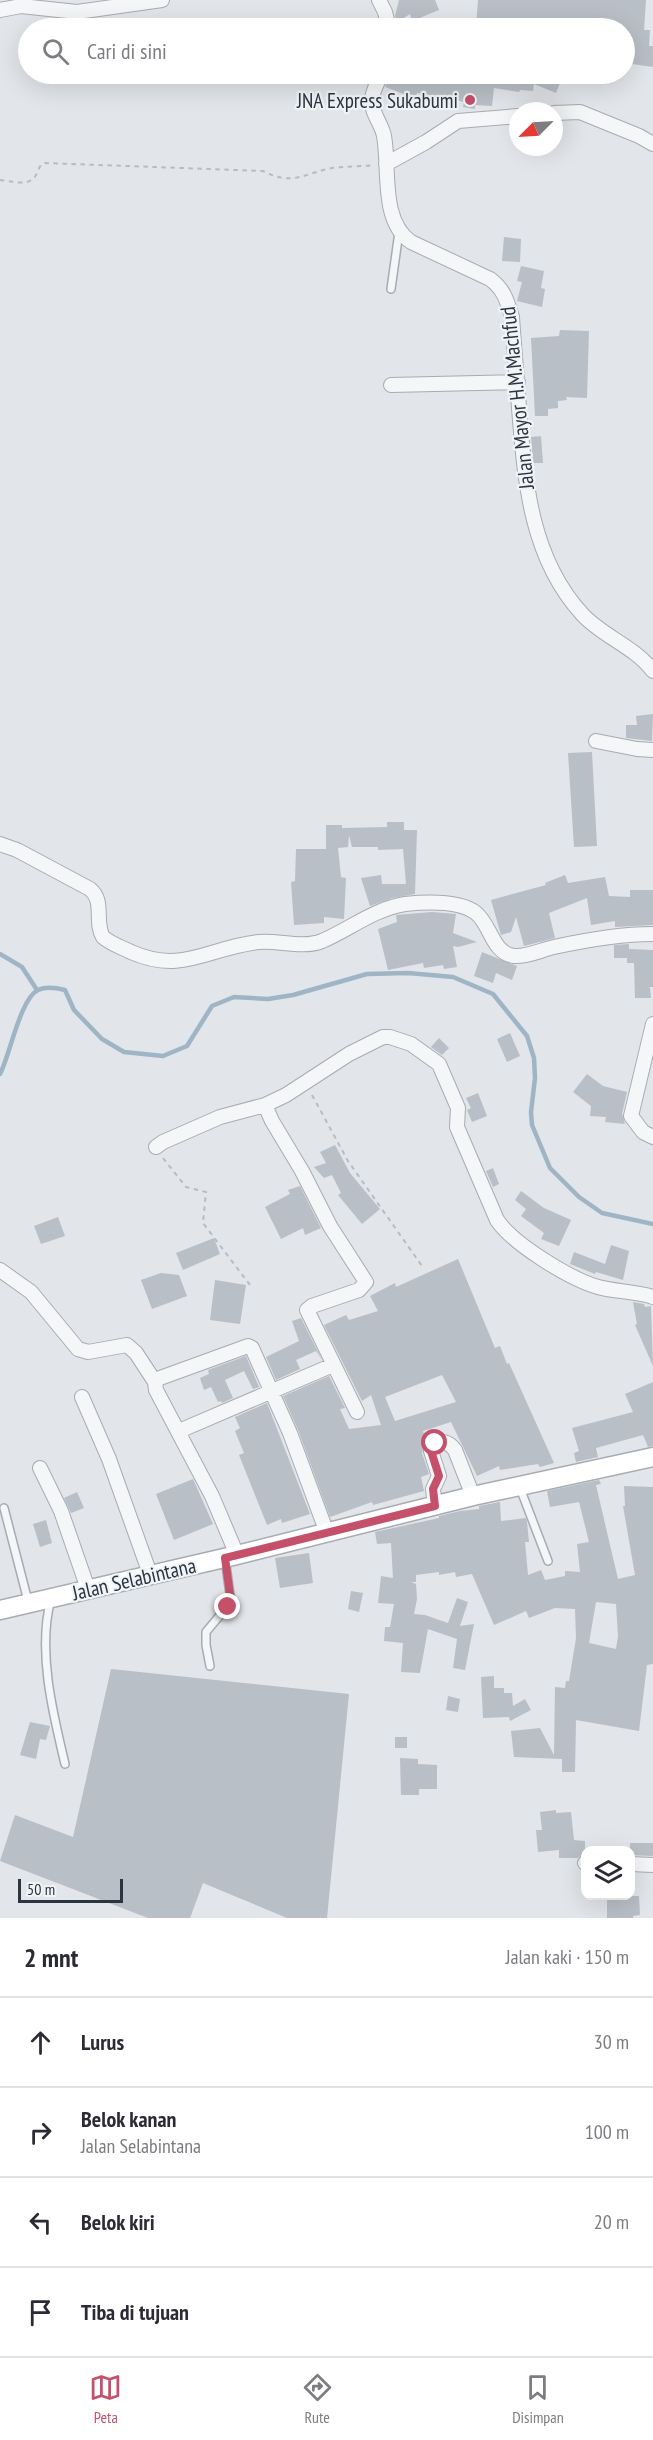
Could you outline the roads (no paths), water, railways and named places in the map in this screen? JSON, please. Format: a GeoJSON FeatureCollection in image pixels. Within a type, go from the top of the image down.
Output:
{"type":"FeatureCollection","features":[{"type":"Feature","properties":{"kind":"street"},"geometry":{"type":"LineString","coordinates":[[0,10],[21,6],[77,12],[162,0]]}},
{"type":"Feature","properties":{"kind":"street"},"geometry":{"type":"LineString","coordinates":[[379,0],[386,18]]}},
{"type":"Feature","properties":{"kind":"street"},"geometry":{"type":"LineString","coordinates":[[378,84],[372,100],[385,139],[393,218],[399,232]]}},
{"type":"Feature","properties":{"kind":"street"},"geometry":{"type":"LineString","coordinates":[[563,113],[580,112],[653,144]]}},
{"type":"Feature","properties":{"kind":"street"},"geometry":{"type":"LineString","coordinates":[[386,164],[458,121],[509,117]]}},
{"type":"Feature","properties":{"kind":"street","name":"Jalan Mayor H.M.Machfud"},"geometry":{"type":"LineString","coordinates":[[399,232],[411,242],[483,275],[500,287],[512,317],[527,492],[540,544],[557,578],[582,615],[635,651],[653,671]]}},
{"type":"Feature","properties":{"kind":"street"},"geometry":{"type":"LineString","coordinates":[[391,385],[518,382]]}},
{"type":"Feature","properties":{"kind":"street"},"geometry":{"type":"LineString","coordinates":[[596,741],[653,750]]}},
{"type":"Feature","properties":{"kind":"street"},"geometry":{"type":"LineString","coordinates":[[0,844],[17,850],[90,889],[98,902],[100,932],[103,937],[143,957],[158,961],[183,961],[260,941],[309,944],[321,941],[374,914],[412,904],[459,905],[469,909],[478,915],[498,947],[512,956],[523,956],[586,940],[653,934]]}},
{"type":"Feature","properties":{"kind":"street"},"geometry":{"type":"LineString","coordinates":[[653,1024],[631,1116],[643,1132],[653,1137]]}},
{"type":"Feature","properties":{"kind":"street"},"geometry":{"type":"LineString","coordinates":[[156,1147],[162,1142],[220,1117],[265,1105],[349,1054],[383,1037],[396,1038],[411,1044],[439,1064],[458,1108],[457,1127],[497,1220],[507,1233],[553,1265],[596,1286],[653,1297]]}},
{"type":"Feature","properties":{"kind":"street"},"geometry":{"type":"LineString","coordinates":[[265,1105],[330,1226],[366,1282],[359,1290],[312,1306],[308,1310],[357,1412]]}},
{"type":"Feature","properties":{"kind":"street"},"geometry":{"type":"LineString","coordinates":[[0,1270],[31,1292],[78,1349],[88,1352],[126,1345],[136,1353],[155,1382],[156,1390],[213,1496],[231,1557]]}},
{"type":"Feature","properties":{"kind":"street"},"geometry":{"type":"LineString","coordinates":[[155,1382],[160,1378],[249,1346],[272,1391],[327,1533]]}},
{"type":"Feature","properties":{"kind":"street"},"geometry":{"type":"LineString","coordinates":[[178,1431],[333,1365]]}},
{"type":"Feature","properties":{"kind":"street"},"geometry":{"type":"LineString","coordinates":[[82,1397],[109,1459],[150,1574]]}},
{"type":"Feature","properties":{"kind":"street"},"geometry":{"type":"LineString","coordinates":[[435,1506],[433,1489],[439,1476],[431,1451],[432,1446],[441,1442],[451,1444],[455,1450],[473,1496]]}},
{"type":"Feature","properties":{"kind":"street","name":"Jalan Selabintana"},"geometry":{"type":"LineString","coordinates":[[0,1610],[231,1557],[473,1496],[653,1458]]}},
{"type":"Feature","properties":{"kind":"street"},"geometry":{"type":"LineString","coordinates":[[40,1468],[61,1511],[88,1589]]}},
{"type":"Feature","properties":{"kind":"street"},"geometry":{"type":"LineString","coordinates":[[635,1864],[653,1864]]}},
{"type":"Feature","properties":{"kind":"lane"},"geometry":{"type":"LineString","coordinates":[[391,289],[399,232]]}},
{"type":"Feature","properties":{"kind":"lane"},"geometry":{"type":"LineString","coordinates":[[519,1486],[548,1561]]}},
{"type":"Feature","properties":{"kind":"lane"},"geometry":{"type":"LineString","coordinates":[[4,1508],[29,1603]]}},
{"type":"Feature","properties":{"kind":"lane"},"geometry":{"type":"LineString","coordinates":[[210,1666],[206,1632],[231,1602],[231,1557]]}},
{"type":"Feature","properties":{"kind":"lane"},"geometry":{"type":"LineString","coordinates":[[52,1597],[48,1609],[49,1697],[65,1764]]}},
{"type":"Feature","properties":{"kind":"waterway"},"geometry":{"type":"LineString","coordinates":[[0,954],[22,967],[37,990]]}},
{"type":"Feature","properties":{"kind":"waterway"},"geometry":{"type":"LineString","coordinates":[[0,1074],[26,1004],[32,995],[44,988],[65,990],[74,1010],[102,1039],[124,1052],[163,1056],[187,1046],[212,1006],[234,997],[268,999],[293,995],[367,974],[408,973],[453,977],[493,994],[527,1036],[534,1058],[532,1125],[550,1168],[579,1197],[602,1213],[653,1224]]}},
{"type":"Feature","properties":{"kind":"place","name":"JNA Express Sukabumi"},"geometry":{"type":"Point","coordinates":[470,100]}}]}
